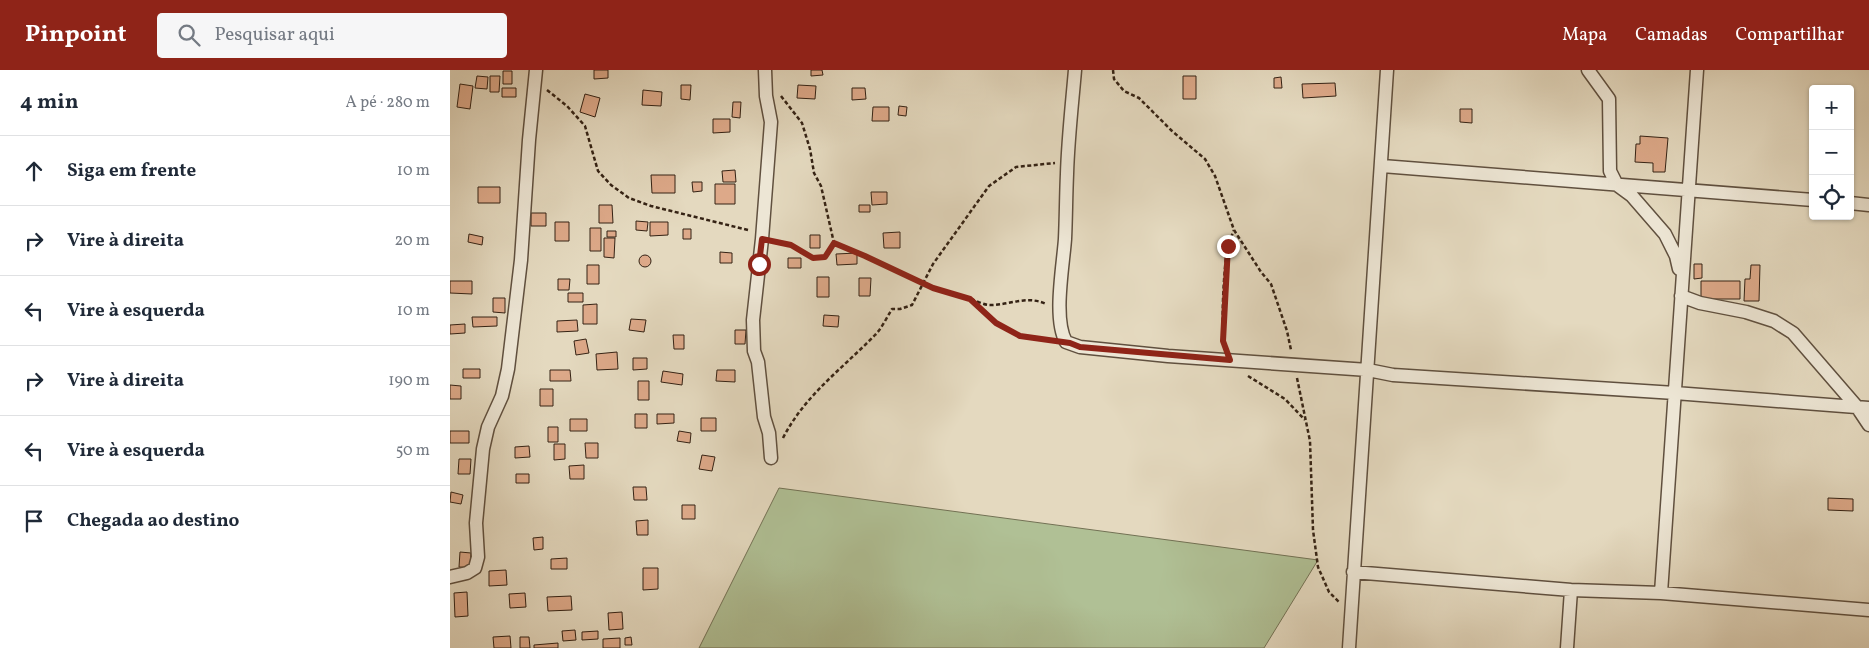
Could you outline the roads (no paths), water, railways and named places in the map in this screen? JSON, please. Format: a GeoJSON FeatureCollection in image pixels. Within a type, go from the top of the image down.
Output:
{"type":"FeatureCollection","features":[{"type":"Feature","properties":{"kind":"street"},"geometry":{"type":"LineString","coordinates":[[450,577],[467,573],[475,568],[478,557],[476,523],[483,449],[488,427],[502,396],[508,368],[521,260],[536,70]]}},
{"type":"Feature","properties":{"kind":"street"},"geometry":{"type":"LineString","coordinates":[[765,70],[770,122],[762,239],[753,320],[754,351],[758,362],[771,458]]}},
{"type":"Feature","properties":{"kind":"street"},"geometry":{"type":"LineString","coordinates":[[1075,70],[1060,310],[1062,334],[1066,342],[1080,347],[1368,370],[1393,375],[1863,407]]}},
{"type":"Feature","properties":{"kind":"street"},"geometry":{"type":"LineString","coordinates":[[1348,648],[1387,70]]}},
{"type":"Feature","properties":{"kind":"street"},"geometry":{"type":"LineString","coordinates":[[1588,70],[1609,99],[1610,171],[1618,185],[1632,196],[1665,234],[1676,256],[1681,290],[1700,303],[1746,312],[1774,322],[1793,333],[1863,407],[1869,425]]}},
{"type":"Feature","properties":{"kind":"street"},"geometry":{"type":"LineString","coordinates":[[1661,593],[1697,70]]}},
{"type":"Feature","properties":{"kind":"street"},"geometry":{"type":"LineString","coordinates":[[1382,166],[1809,200]]}},
{"type":"Feature","properties":{"kind":"street"},"geometry":{"type":"LineString","coordinates":[[1854,203],[1869,205]]}},
{"type":"Feature","properties":{"kind":"street"},"geometry":{"type":"LineString","coordinates":[[1353,572],[1571,590],[1661,593],[1869,610]]}},
{"type":"Feature","properties":{"kind":"street"},"geometry":{"type":"LineString","coordinates":[[1567,648],[1571,590]]}}]}
